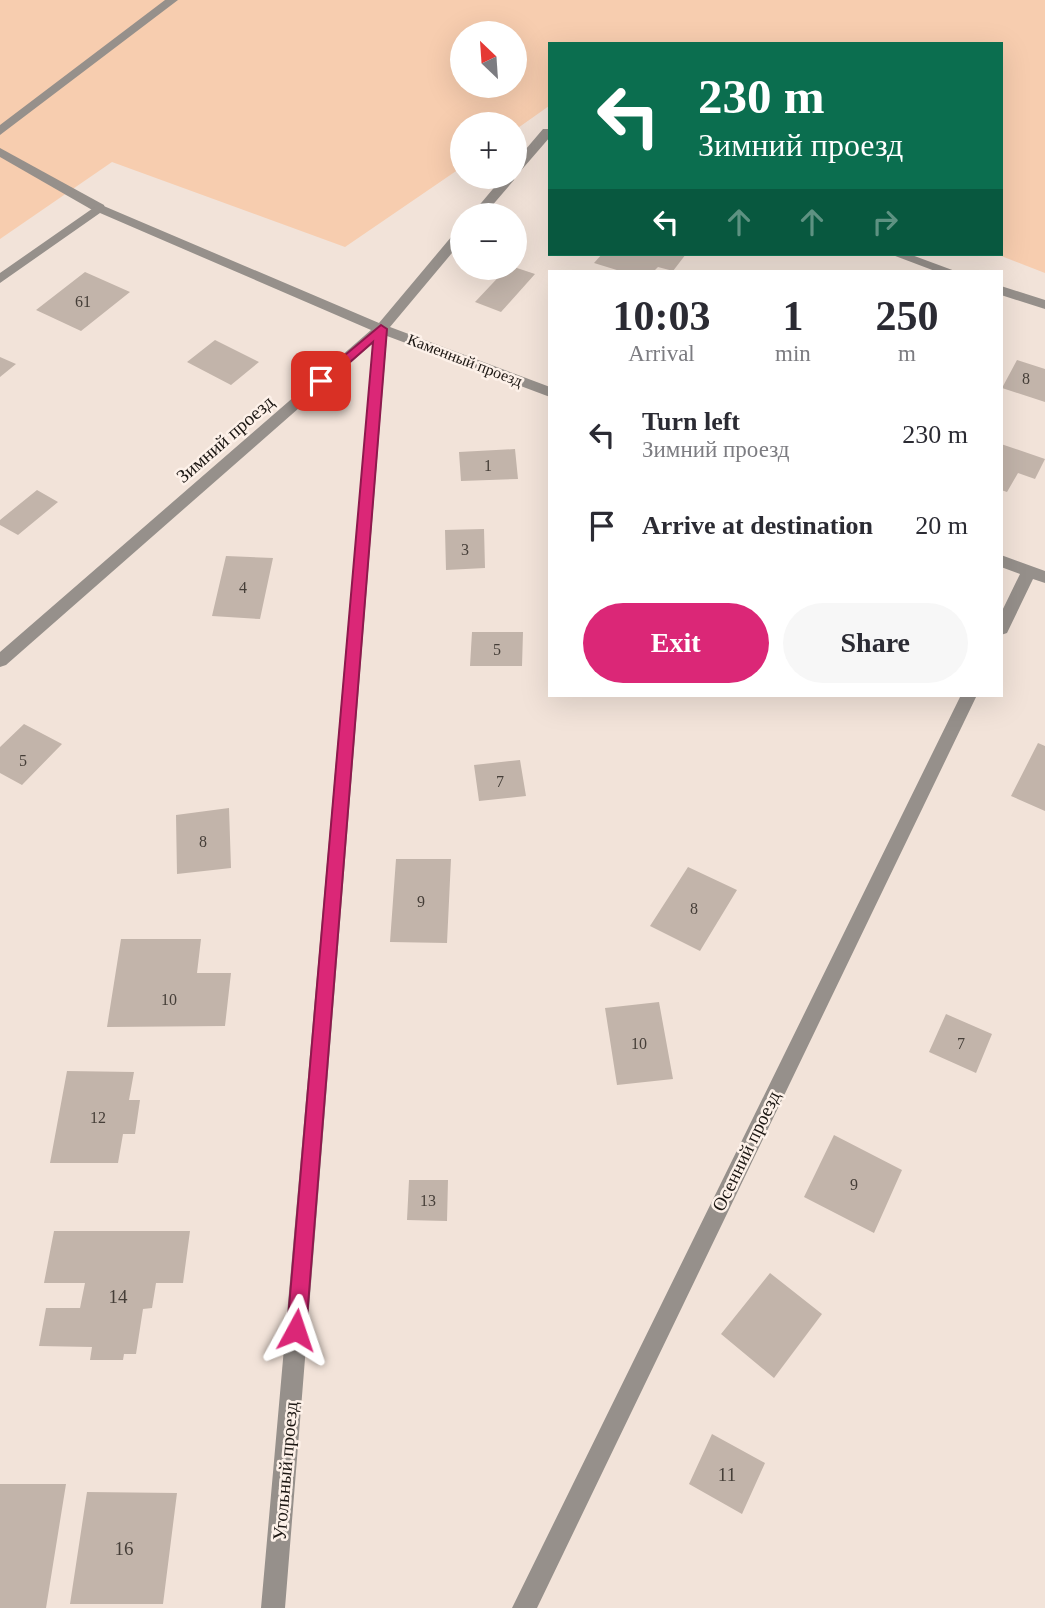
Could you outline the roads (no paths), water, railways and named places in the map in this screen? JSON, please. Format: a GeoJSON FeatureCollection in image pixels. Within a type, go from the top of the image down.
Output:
{"type":"FeatureCollection","features":[{"type":"Feature","properties":{"kind":"street"},"geometry":{"type":"LineString","coordinates":[[0,131],[172,0]]}},
{"type":"Feature","properties":{"kind":"street"},"geometry":{"type":"LineString","coordinates":[[527,156],[548,133]]}},
{"type":"Feature","properties":{"kind":"street","name":"Каменный проезд"},"geometry":{"type":"LineString","coordinates":[[0,152],[99,208],[381,329],[548,391]]}},
{"type":"Feature","properties":{"kind":"street"},"geometry":{"type":"LineString","coordinates":[[487,203],[499,189]]}},
{"type":"Feature","properties":{"kind":"street"},"geometry":{"type":"LineString","coordinates":[[0,279],[99,208]]}},
{"type":"Feature","properties":{"kind":"street","name":"Зимний проезд"},"geometry":{"type":"LineString","coordinates":[[0,661],[381,329],[450,247]]}},
{"type":"Feature","properties":{"kind":"street"},"geometry":{"type":"LineString","coordinates":[[903,256],[945,270]]}},
{"type":"Feature","properties":{"kind":"street"},"geometry":{"type":"LineString","coordinates":[[1003,291],[1045,305]]}},
{"type":"Feature","properties":{"kind":"street","name":"Угольный проезд"},"geometry":{"type":"LineString","coordinates":[[273,1608],[381,329]]}},
{"type":"Feature","properties":{"kind":"street"},"geometry":{"type":"LineString","coordinates":[[1003,562],[1037,575],[1003,626]]}},
{"type":"Feature","properties":{"kind":"street","name":"Осенний проезд"},"geometry":{"type":"LineString","coordinates":[[524,1608],[968,697]]}}]}
